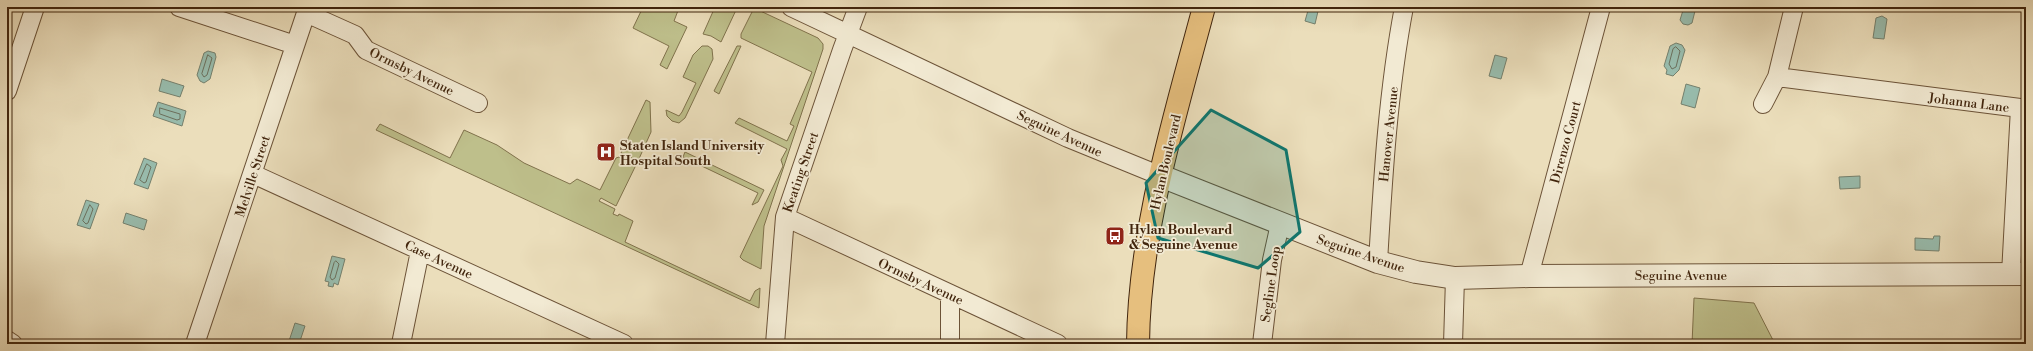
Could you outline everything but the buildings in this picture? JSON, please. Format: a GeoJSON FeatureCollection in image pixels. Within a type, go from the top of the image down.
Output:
{"type":"FeatureCollection","features":[{"type":"Feature","properties":{"kind":"main road","name":"Hylan Boulevard"},"geometry":{"type":"LineString","coordinates":[[1138,344],[1146,257],[1161,176],[1204,7]]}},
{"type":"Feature","properties":{"kind":"street"},"geometry":{"type":"LineString","coordinates":[[7,91],[12,58],[35,7]]}},
{"type":"Feature","properties":{"kind":"street"},"geometry":{"type":"LineString","coordinates":[[179,7],[295,45]]}},
{"type":"Feature","properties":{"kind":"street","name":"Seguine Avenue"},"geometry":{"type":"LineString","coordinates":[[791,7],[1068,138],[1378,262],[1416,272],[1455,278],[1529,276],[2019,274]]}},
{"type":"Feature","properties":{"kind":"street","name":"Keating Street"},"geometry":{"type":"LineString","coordinates":[[775,344],[785,218],[858,7]]}},
{"type":"Feature","properties":{"kind":"street","name":"Hanover Avenue"},"geometry":{"type":"LineString","coordinates":[[1378,262],[1383,171],[1391,96],[1404,7]]}},
{"type":"Feature","properties":{"kind":"street","name":"Direnzo Court"},"geometry":{"type":"LineString","coordinates":[[1529,276],[1601,7]]}},
{"type":"Feature","properties":{"kind":"street"},"geometry":{"type":"LineString","coordinates":[[1763,104],[1777,77],[1794,7]]}},
{"type":"Feature","properties":{"kind":"street","name":"Melville Street"},"geometry":{"type":"LineString","coordinates":[[195,344],[307,10]]}},
{"type":"Feature","properties":{"kind":"street","name":"Ormsby Avenue"},"geometry":{"type":"LineString","coordinates":[[307,10],[355,36],[366,50],[478,103]]}},
{"type":"Feature","properties":{"kind":"street","name":"Johanna Lane"},"geometry":{"type":"LineString","coordinates":[[1777,77],[2020,108],[2019,274]]}},
{"type":"Feature","properties":{"kind":"street","name":"Case Avenue"},"geometry":{"type":"LineString","coordinates":[[253,174],[420,251],[588,336],[624,344]]}},
{"type":"Feature","properties":{"kind":"street","name":"Ormsby Avenue"},"geometry":{"type":"LineString","coordinates":[[785,218],[1058,344]]}},
{"type":"Feature","properties":{"kind":"street","name":"Segline Loop"},"geometry":{"type":"LineString","coordinates":[[1262,344],[1272,260],[1280,224]]}},
{"type":"Feature","properties":{"kind":"street"},"geometry":{"type":"LineString","coordinates":[[401,344],[420,251]]}},
{"type":"Feature","properties":{"kind":"street"},"geometry":{"type":"LineString","coordinates":[[1453,344],[1455,278]]}},
{"type":"Feature","properties":{"kind":"street"},"geometry":{"type":"LineString","coordinates":[[950,294],[950,344]]}},
{"type":"Feature","properties":{"kind":"street"},"geometry":{"type":"LineString","coordinates":[[7,340],[13,344]]}},
{"type":"Feature","properties":{"kind":"highlighted area"},"geometry":{"type":"Polygon","coordinates":[[[1211,110],[1286,150],[1300,232],[1258,268],[1158,238],[1146,183],[1211,110]]]}},
{"type":"Feature","properties":{"kind":"green space"},"geometry":{"type":"Polygon","coordinates":[[[643,7],[679,8],[674,21],[687,27],[667,69],[660,65],[669,46],[633,28],[643,7]]]}},
{"type":"Feature","properties":{"kind":"green space"},"geometry":{"type":"Polygon","coordinates":[[[715,7],[737,8],[721,42],[711,36],[703,34],[715,7]]]}},
{"type":"Feature","properties":{"kind":"green space"},"geometry":{"type":"Polygon","coordinates":[[[754,8],[818,38],[823,44],[823,49],[764,226],[761,269],[740,257],[783,166],[781,160],[787,149],[735,123],[739,118],[787,141],[794,126],[790,124],[812,72],[741,38],[741,34],[754,8]]]}},
{"type":"Feature","properties":{"kind":"green space"},"geometry":{"type":"Polygon","coordinates":[[[702,46],[708,46],[712,49],[713,59],[685,118],[679,123],[672,121],[667,116],[666,110],[679,116],[682,112],[696,83],[683,77],[693,55],[702,46]]]}},
{"type":"Feature","properties":{"kind":"green space"},"geometry":{"type":"Polygon","coordinates":[[[737,46],[741,46],[719,94],[714,91],[737,46]]]}},
{"type":"Feature","properties":{"kind":"green space"},"geometry":{"type":"Polygon","coordinates":[[[646,100],[650,102],[651,132],[638,161],[621,153],[646,100]]]}},
{"type":"Feature","properties":{"kind":"green space"},"geometry":{"type":"Polygon","coordinates":[[[380,124],[450,158],[464,130],[497,145],[524,163],[570,184],[577,179],[600,190],[616,158],[619,157],[636,165],[616,206],[601,198],[599,201],[615,209],[613,214],[618,216],[619,214],[633,221],[625,242],[750,301],[755,291],[760,288],[759,308],[376,130],[380,124]]]}},
{"type":"Feature","properties":{"kind":"green space"},"geometry":{"type":"Polygon","coordinates":[[[685,152],[764,190],[758,202],[752,205],[758,193],[683,157],[685,152]]]}},
{"type":"Feature","properties":{"kind":"green space"},"geometry":{"type":"Polygon","coordinates":[[[1694,298],[1754,303],[1775,344],[1692,344],[1694,298]]]}},
{"type":"Feature","properties":{"kind":"water"},"geometry":{"type":"Polygon","coordinates":[[[1309,7],[1319,7],[1315,24],[1305,21],[1309,7]]]}},
{"type":"Feature","properties":{"kind":"water"},"geometry":{"type":"Polygon","coordinates":[[[1684,7],[1696,7],[1692,23],[1688,25],[1683,24],[1680,20],[1684,7]]]}},
{"type":"Feature","properties":{"kind":"water"},"geometry":{"type":"Polygon","coordinates":[[[1882,16],[1887,19],[1884,39],[1873,38],[1876,18],[1882,16]]]}},
{"type":"Feature","properties":{"kind":"water"},"geometry":{"type":"Polygon","coordinates":[[[1676,43],[1682,45],[1685,50],[1679,70],[1673,76],[1666,74],[1667,70],[1664,66],[1670,46],[1676,43]]]}},
{"type":"Feature","properties":{"kind":"water"},"geometry":{"type":"Polygon","coordinates":[[[208,51],[215,53],[216,57],[210,79],[204,83],[200,81],[197,75],[204,53],[208,51]]]}},
{"type":"Feature","properties":{"kind":"water"},"geometry":{"type":"Polygon","coordinates":[[[1495,55],[1507,58],[1501,79],[1489,76],[1495,55]]]}},
{"type":"Feature","properties":{"kind":"water"},"geometry":{"type":"Polygon","coordinates":[[[162,79],[184,86],[180,97],[159,91],[162,79]]]}},
{"type":"Feature","properties":{"kind":"water"},"geometry":{"type":"Polygon","coordinates":[[[1686,84],[1700,88],[1695,108],[1681,104],[1686,84]]]}},
{"type":"Feature","properties":{"kind":"water"},"geometry":{"type":"Polygon","coordinates":[[[158,102],[186,111],[182,126],[153,116],[158,102]]]}},
{"type":"Feature","properties":{"kind":"water"},"geometry":{"type":"Polygon","coordinates":[[[144,158],[157,163],[148,189],[134,184],[144,158]]]}},
{"type":"Feature","properties":{"kind":"water"},"geometry":{"type":"Polygon","coordinates":[[[1860,176],[1860,188],[1840,189],[1839,177],[1860,176]]]}},
{"type":"Feature","properties":{"kind":"water"},"geometry":{"type":"Polygon","coordinates":[[[86,200],[99,204],[90,229],[77,225],[86,200]]]}},
{"type":"Feature","properties":{"kind":"water"},"geometry":{"type":"Polygon","coordinates":[[[126,213],[147,220],[144,230],[123,223],[126,213]]]}},
{"type":"Feature","properties":{"kind":"water"},"geometry":{"type":"Polygon","coordinates":[[[1934,236],[1940,236],[1939,251],[1915,250],[1915,238],[1933,239],[1934,236]]]}},
{"type":"Feature","properties":{"kind":"water"},"geometry":{"type":"Polygon","coordinates":[[[332,256],[345,259],[338,285],[334,283],[333,287],[328,286],[329,282],[325,281],[332,256]]]}},
{"type":"Feature","properties":{"kind":"water"},"geometry":{"type":"Polygon","coordinates":[[[295,323],[305,326],[299,344],[288,344],[295,323]]]}},
{"type":"Feature","properties":{"kind":"place","name":"Staten Island University Hospital South"},"geometry":{"type":"Point","coordinates":[606,152]}},
{"type":"Feature","properties":{"kind":"place","name":"Hylan Boulevard & Seguine Avenue"},"geometry":{"type":"Point","coordinates":[1115,236]}}]}
